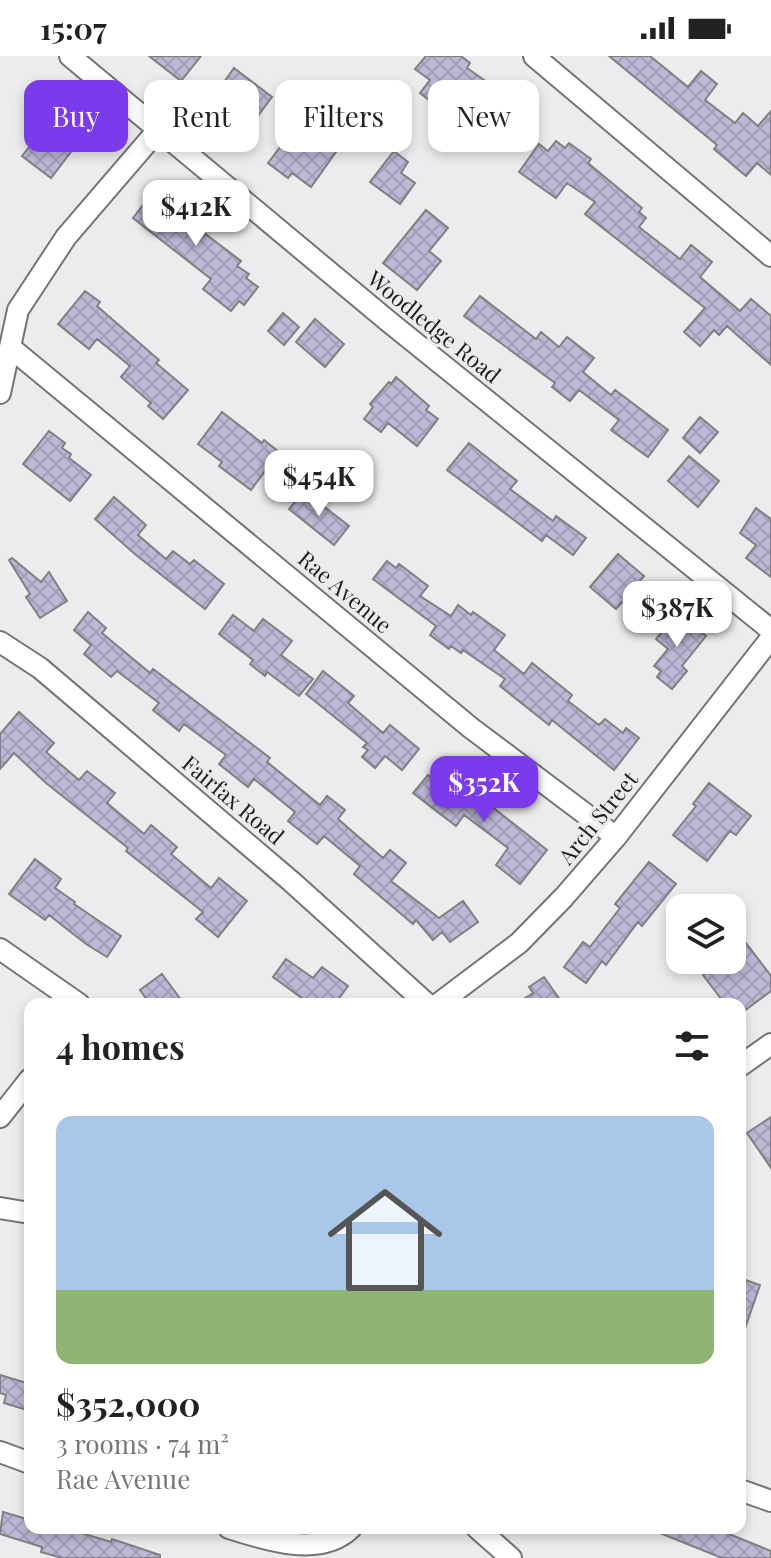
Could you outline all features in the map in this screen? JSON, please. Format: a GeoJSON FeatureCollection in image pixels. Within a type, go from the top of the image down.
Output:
{"type":"FeatureCollection","features":[{"type":"Feature","properties":{"kind":"street","name":"Woodledge Road"},"geometry":{"type":"LineString","coordinates":[[70,56],[144,120]]}},
{"type":"Feature","properties":{"kind":"street"},"geometry":{"type":"LineString","coordinates":[[534,56],[771,256]]}},
{"type":"Feature","properties":{"kind":"street"},"geometry":{"type":"LineString","coordinates":[[0,393],[18,310],[66,237],[144,146]]}},
{"type":"Feature","properties":{"kind":"street","name":"Woodledge Road"},"geometry":{"type":"LineString","coordinates":[[184,152],[771,630]]}},
{"type":"Feature","properties":{"kind":"street","name":"Rae Avenue"},"geometry":{"type":"LineString","coordinates":[[11,348],[471,728],[616,837]]}},
{"type":"Feature","properties":{"kind":"street","name":"Arch Street"},"geometry":{"type":"LineString","coordinates":[[446,998],[519,943],[564,897],[616,837],[771,638]]}},
{"type":"Feature","properties":{"kind":"street","name":"Fairfax Road"},"geometry":{"type":"LineString","coordinates":[[0,642],[40,668],[292,882],[420,998]]}},
{"type":"Feature","properties":{"kind":"street"},"geometry":{"type":"LineString","coordinates":[[0,949],[70,998]]}},
{"type":"Feature","properties":{"kind":"street"},"geometry":{"type":"LineString","coordinates":[[746,1062],[771,1044]]}},
{"type":"Feature","properties":{"kind":"street"},"geometry":{"type":"LineString","coordinates":[[0,1117],[24,1087]]}},
{"type":"Feature","properties":{"kind":"street"},"geometry":{"type":"LineString","coordinates":[[0,1208],[24,1212]]}},
{"type":"Feature","properties":{"kind":"street"},"geometry":{"type":"LineString","coordinates":[[0,1452],[24,1461]]}},
{"type":"Feature","properties":{"kind":"street"},"geometry":{"type":"LineString","coordinates":[[746,1492],[771,1501]]}},
{"type":"Feature","properties":{"kind":"street"},"geometry":{"type":"LineString","coordinates":[[249,1534],[291,1547],[322,1548],[346,1534]]}},
{"type":"Feature","properties":{"kind":"street"},"geometry":{"type":"LineString","coordinates":[[484,1534],[511,1558]]}},
{"type":"Feature","properties":{"kind":"building"},"geometry":{"type":"Polygon","coordinates":[[[149,56],[201,56],[180,80],[149,56]]]}},
{"type":"Feature","properties":{"kind":"building"},"geometry":{"type":"Polygon","coordinates":[[[426,56],[461,56],[470,63],[467,68],[484,80],[430,80],[415,69],[426,56]]]}},
{"type":"Feature","properties":{"kind":"building"},"geometry":{"type":"Polygon","coordinates":[[[609,56],[650,56],[688,87],[701,71],[717,84],[705,100],[735,123],[743,113],[758,126],[771,111],[771,175],[757,163],[746,176],[714,149],[717,145],[609,56]]]}},
{"type":"Feature","properties":{"kind":"building"},"geometry":{"type":"Polygon","coordinates":[[[234,68],[250,80],[226,80],[234,68]]]}},
{"type":"Feature","properties":{"kind":"building"},"geometry":{"type":"Polygon","coordinates":[[[428,83],[428,99],[420,93],[428,83]]]}},
{"type":"Feature","properties":{"kind":"building"},"geometry":{"type":"Polygon","coordinates":[[[259,87],[272,97],[259,114],[259,87]]]}},
{"type":"Feature","properties":{"kind":"building"},"geometry":{"type":"Polygon","coordinates":[[[556,141],[565,148],[569,143],[591,159],[588,163],[642,208],[639,212],[646,218],[639,227],[680,259],[691,245],[712,262],[700,277],[740,311],[751,299],[771,316],[771,365],[727,326],[719,335],[714,330],[700,346],[684,332],[705,308],[585,214],[595,202],[567,183],[556,198],[519,172],[533,152],[539,152],[539,144],[548,151],[556,141]]]}},
{"type":"Feature","properties":{"kind":"building"},"geometry":{"type":"Polygon","coordinates":[[[25,152],[71,152],[51,178],[22,156],[25,152]]]}},
{"type":"Feature","properties":{"kind":"building"},"geometry":{"type":"Polygon","coordinates":[[[276,152],[336,152],[311,187],[292,173],[288,178],[268,163],[276,152]]]}},
{"type":"Feature","properties":{"kind":"building"},"geometry":{"type":"Polygon","coordinates":[[[395,152],[408,162],[401,173],[415,183],[400,204],[370,182],[395,152]]]}},
{"type":"Feature","properties":{"kind":"building"},"geometry":{"type":"Polygon","coordinates":[[[159,184],[175,196],[171,201],[202,225],[199,229],[241,261],[237,266],[249,274],[246,278],[258,287],[244,305],[239,301],[231,311],[203,289],[211,279],[133,218],[159,184]]]}},
{"type":"Feature","properties":{"kind":"building"},"geometry":{"type":"Polygon","coordinates":[[[426,210],[448,228],[429,251],[441,261],[417,290],[383,263],[426,210]]]}},
{"type":"Feature","properties":{"kind":"building"},"geometry":{"type":"Polygon","coordinates":[[[85,291],[100,302],[97,306],[159,360],[156,363],[188,390],[163,419],[148,406],[151,403],[121,377],[130,366],[97,339],[89,349],[58,324],[85,291]]]}},
{"type":"Feature","properties":{"kind":"building"},"geometry":{"type":"Polygon","coordinates":[[[480,296],[536,339],[541,332],[559,347],[567,337],[594,358],[583,372],[611,395],[615,390],[668,430],[648,457],[611,430],[619,420],[579,390],[570,401],[552,387],[555,383],[464,316],[480,296]]]}},
{"type":"Feature","properties":{"kind":"building"},"geometry":{"type":"Polygon","coordinates":[[[283,313],[299,327],[284,345],[268,331],[283,313]]]}},
{"type":"Feature","properties":{"kind":"building"},"geometry":{"type":"Polygon","coordinates":[[[315,319],[344,344],[325,367],[296,342],[315,319]]]}},
{"type":"Feature","properties":{"kind":"building"},"geometry":{"type":"Polygon","coordinates":[[[396,377],[429,406],[426,410],[438,419],[417,446],[388,423],[381,432],[364,419],[373,407],[370,404],[396,377]]]}},
{"type":"Feature","properties":{"kind":"building"},"geometry":{"type":"Polygon","coordinates":[[[222,412],[279,452],[251,490],[219,466],[222,462],[198,444],[222,412]]]}},
{"type":"Feature","properties":{"kind":"building"},"geometry":{"type":"Polygon","coordinates":[[[700,417],[718,432],[700,453],[683,438],[700,417]]]}},
{"type":"Feature","properties":{"kind":"building"},"geometry":{"type":"Polygon","coordinates":[[[49,431],[65,443],[62,448],[71,454],[69,458],[91,475],[70,501],[23,464],[49,431]]]}},
{"type":"Feature","properties":{"kind":"building"},"geometry":{"type":"Polygon","coordinates":[[[469,443],[517,481],[510,489],[553,521],[556,516],[586,538],[573,555],[546,535],[542,541],[447,470],[469,443]]]}},
{"type":"Feature","properties":{"kind":"building"},"geometry":{"type":"Polygon","coordinates":[[[689,456],[719,481],[698,507],[668,481],[689,456]]]}},
{"type":"Feature","properties":{"kind":"building"},"geometry":{"type":"Polygon","coordinates":[[[304,491],[349,526],[334,545],[289,509],[304,491]]]}},
{"type":"Feature","properties":{"kind":"building"},"geometry":{"type":"Polygon","coordinates":[[[114,497],[146,525],[138,535],[166,559],[173,551],[190,564],[194,560],[224,584],[205,609],[95,519],[114,497]]]}},
{"type":"Feature","properties":{"kind":"building"},"geometry":{"type":"Polygon","coordinates":[[[756,508],[771,519],[771,577],[746,558],[756,545],[740,533],[756,508]]]}},
{"type":"Feature","properties":{"kind":"building"},"geometry":{"type":"Polygon","coordinates":[[[618,554],[644,576],[638,583],[651,593],[635,613],[622,602],[616,609],[590,587],[618,554]]]}},
{"type":"Feature","properties":{"kind":"building"},"geometry":{"type":"Polygon","coordinates":[[[12,558],[41,582],[49,572],[67,601],[40,618],[26,597],[30,594],[9,560],[12,558]]]}},
{"type":"Feature","properties":{"kind":"building"},"geometry":{"type":"Polygon","coordinates":[[[387,561],[396,568],[399,564],[428,586],[420,596],[451,616],[458,605],[505,635],[494,650],[524,674],[532,663],[572,695],[568,701],[599,725],[605,719],[623,733],[626,728],[639,738],[614,770],[552,720],[549,725],[500,686],[505,679],[463,650],[461,653],[451,646],[449,649],[430,635],[436,626],[373,579],[387,561]]]}},
{"type":"Feature","properties":{"kind":"building"},"geometry":{"type":"Polygon","coordinates":[[[88,612],[106,628],[102,633],[150,673],[153,669],[270,758],[267,762],[320,805],[327,796],[345,810],[338,819],[383,858],[390,850],[406,863],[391,881],[439,918],[463,901],[478,922],[450,942],[442,932],[433,940],[416,920],[413,924],[354,874],[360,866],[324,836],[317,844],[288,821],[295,812],[254,779],[248,787],[219,764],[226,755],[184,724],[179,731],[153,710],[159,703],[117,671],[111,677],[84,654],[91,645],[74,630],[88,612]]]}},
{"type":"Feature","properties":{"kind":"building"},"geometry":{"type":"Polygon","coordinates":[[[677,613],[706,636],[682,666],[687,671],[672,689],[657,677],[661,671],[654,666],[668,649],[656,639],[677,613]]]}},
{"type":"Feature","properties":{"kind":"building"},"geometry":{"type":"Polygon","coordinates":[[[233,615],[254,631],[263,619],[292,641],[281,655],[313,679],[299,696],[267,672],[265,676],[250,664],[253,660],[219,634],[233,615]]]}},
{"type":"Feature","properties":{"kind":"building"},"geometry":{"type":"Polygon","coordinates":[[[323,671],[354,696],[348,703],[383,733],[390,725],[419,749],[402,770],[385,756],[375,768],[362,757],[368,750],[363,747],[367,743],[306,694],[323,671]]]}},
{"type":"Feature","properties":{"kind":"building"},"geometry":{"type":"Polygon","coordinates":[[[19,712],[54,743],[46,752],[79,780],[87,771],[115,793],[107,803],[144,834],[151,825],[177,847],[171,854],[211,888],[219,878],[247,901],[218,937],[196,919],[203,912],[126,851],[128,848],[46,783],[14,753],[0,769],[0,734],[19,712]]]}},
{"type":"Feature","properties":{"kind":"building"},"geometry":{"type":"Polygon","coordinates":[[[428,775],[449,791],[458,780],[547,850],[520,884],[496,865],[508,848],[464,815],[456,826],[413,793],[428,775]]]}},
{"type":"Feature","properties":{"kind":"building"},"geometry":{"type":"Polygon","coordinates":[[[709,783],[751,816],[736,835],[730,831],[707,861],[673,835],[696,806],[693,804],[709,783]]]}},
{"type":"Feature","properties":{"kind":"building"},"geometry":{"type":"Polygon","coordinates":[[[35,859],[61,879],[55,888],[121,936],[107,957],[49,915],[45,920],[9,894],[35,859]]]}},
{"type":"Feature","properties":{"kind":"building"},"geometry":{"type":"Polygon","coordinates":[[[649,862],[676,884],[642,926],[638,922],[606,965],[602,961],[586,983],[564,967],[583,942],[590,947],[620,908],[615,904],[649,862]]]}},
{"type":"Feature","properties":{"kind":"building"},"geometry":{"type":"Polygon","coordinates":[[[746,943],[771,976],[771,991],[746,1010],[746,998],[720,998],[703,975],[746,974],[746,943]]]}},
{"type":"Feature","properties":{"kind":"building"},"geometry":{"type":"Polygon","coordinates":[[[286,959],[313,978],[322,967],[348,986],[339,998],[302,998],[273,977],[286,959]]]}},
{"type":"Feature","properties":{"kind":"building"},"geometry":{"type":"Polygon","coordinates":[[[162,974],[180,998],[146,998],[140,990],[162,974]]]}},
{"type":"Feature","properties":{"kind":"building"},"geometry":{"type":"Polygon","coordinates":[[[544,977],[559,998],[525,998],[533,993],[529,987],[544,977]]]}},
{"type":"Feature","properties":{"kind":"building"},"geometry":{"type":"Polygon","coordinates":[[[771,1117],[771,1168],[747,1133],[771,1117]]]}},
{"type":"Feature","properties":{"kind":"building"},"geometry":{"type":"Polygon","coordinates":[[[746,1280],[760,1285],[746,1325],[746,1280]]]}},
{"type":"Feature","properties":{"kind":"building"},"geometry":{"type":"Polygon","coordinates":[[[0,1375],[24,1382],[24,1409],[4,1403],[6,1395],[0,1393],[0,1375]]]}},
{"type":"Feature","properties":{"kind":"building"},"geometry":{"type":"Polygon","coordinates":[[[3,1512],[24,1518],[24,1534],[85,1534],[111,1542],[112,1539],[160,1555],[160,1558],[62,1558],[41,1552],[42,1547],[0,1534],[3,1512]]]}},
{"type":"Feature","properties":{"kind":"building"},"geometry":{"type":"Polygon","coordinates":[[[662,1534],[729,1534],[771,1551],[771,1558],[722,1558],[662,1534]]]}}]}
